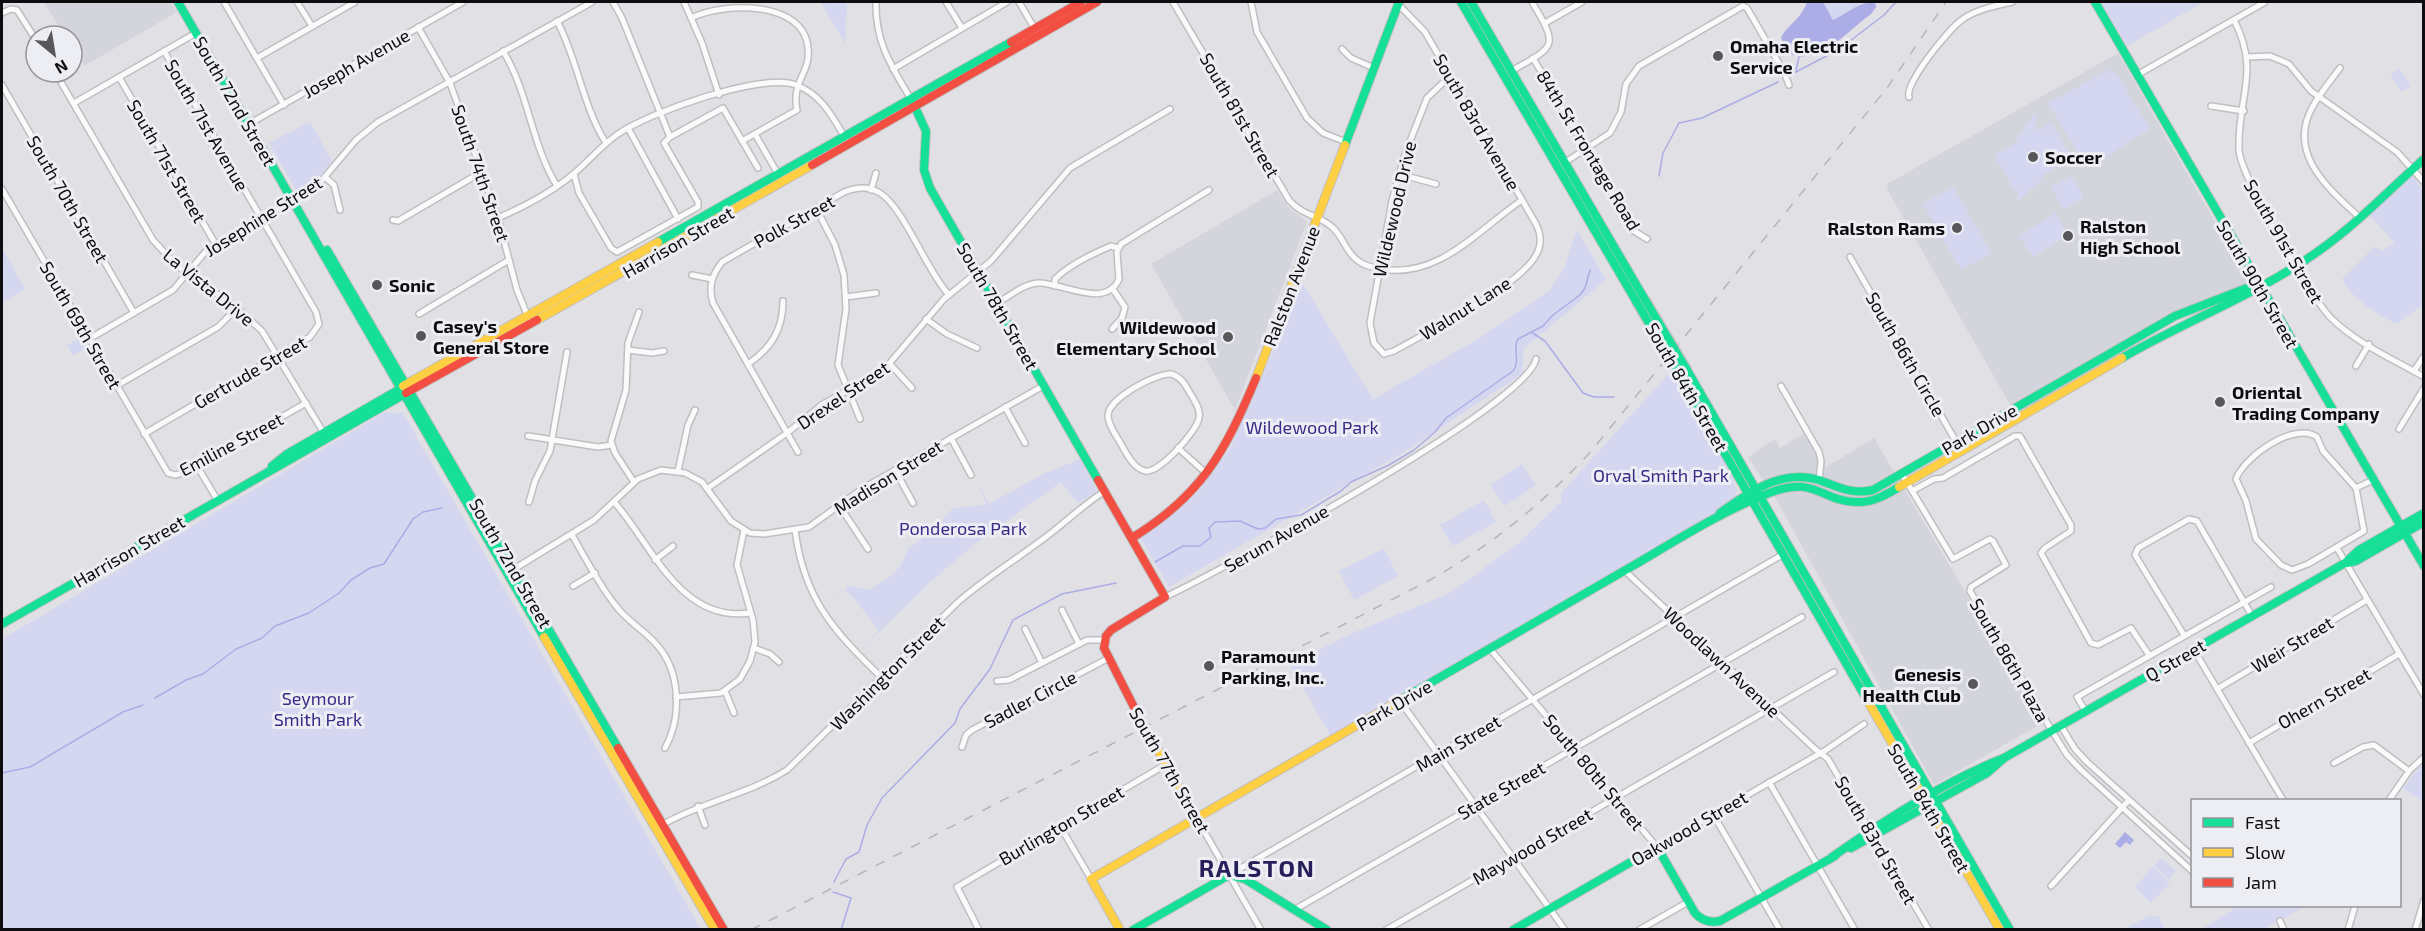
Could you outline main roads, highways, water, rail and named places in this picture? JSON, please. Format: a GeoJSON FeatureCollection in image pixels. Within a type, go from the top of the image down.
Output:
{"type":"FeatureCollection","features":[{"type":"Feature","properties":{"kind":"main road","name":"South 72nd Street"},"geometry":{"type":"LineString","coordinates":[[178,2],[511,570],[659,826],[715,930]]}},
{"type":"Feature","properties":{"kind":"main road","name":"Harrison Street"},"geometry":{"type":"LineString","coordinates":[[1037,32],[1081,2]]}},
{"type":"Feature","properties":{"kind":"main road","name":"Harrison Street"},"geometry":{"type":"LineString","coordinates":[[2,624],[218,501],[405,390],[1037,32],[1097,2]]}},
{"type":"Feature","properties":{"kind":"main road","name":"Ralston Avenue"},"geometry":{"type":"LineString","coordinates":[[1132,538],[1175,508],[1207,474],[1232,435],[1398,2]]}},
{"type":"Feature","properties":{"kind":"main road","name":"South 84th Street"},"geometry":{"type":"LineString","coordinates":[[1461,2],[1561,165],[1683,372],[1759,494],[2000,930]]}},
{"type":"Feature","properties":{"kind":"main road","name":"South 84th Street"},"geometry":{"type":"LineString","coordinates":[[1471,2],[1561,165]]}},
{"type":"Feature","properties":{"kind":"main road","name":"South 90th Street"},"geometry":{"type":"LineString","coordinates":[[2095,2],[2424,567]]}},
{"type":"Feature","properties":{"kind":"main road","name":"South 78th Street"},"geometry":{"type":"LineString","coordinates":[[913,103],[926,131],[927,152],[924,170],[930,188],[1165,597]]}},
{"type":"Feature","properties":{"kind":"main road","name":"Harrison Street"},"geometry":{"type":"LineString","coordinates":[[530,320],[779,176],[847,141]]}},
{"type":"Feature","properties":{"kind":"main road","name":"Park Drive"},"geometry":{"type":"LineString","coordinates":[[1818,485],[1840,501],[1858,502],[1881,498],[1910,487],[1962,452],[2170,330],[2229,305],[2330,244],[2424,159]]}},
{"type":"Feature","properties":{"kind":"main road","name":"Park Drive"},"geometry":{"type":"LineString","coordinates":[[1120,930],[1091,879],[1751,498],[1792,477],[1846,492],[1857,493],[1873,490],[2175,316],[2251,286],[2259,286]]}},
{"type":"Feature","properties":{"kind":"main road","name":"South 84th Street"},"geometry":{"type":"LineString","coordinates":[[1683,372],[1782,555],[1929,801],[2010,930]]}},
{"type":"Feature","properties":{"kind":"main road","name":"Q Street"},"geometry":{"type":"LineString","coordinates":[[1706,925],[1720,921],[1929,801],[1987,773],[2004,758],[2345,563],[2356,561],[2424,513]]}},
{"type":"Feature","properties":{"kind":"main road","name":"Q Street"},"geometry":{"type":"LineString","coordinates":[[2402,530],[2424,522]]}},
{"type":"Feature","properties":{"kind":"main road","name":"Serum Avenue"},"geometry":{"type":"LineString","coordinates":[[1104,640],[1111,630],[1165,597]]}},
{"type":"Feature","properties":{"kind":"main road","name":"South 77th Street"},"geometry":{"type":"LineString","coordinates":[[1104,640],[1107,659],[1197,819]]}},
{"type":"Feature","properties":{"kind":"main road","name":"South 72nd Street"},"geometry":{"type":"LineString","coordinates":[[659,826],[724,930]]}},
{"type":"Feature","properties":{"kind":"main road","name":"South 80th Street"},"geometry":{"type":"LineString","coordinates":[[1657,847],[1688,902],[1706,925]]}},
{"type":"Feature","properties":{"kind":"main road","name":"Oakwood Street"},"geometry":{"type":"LineString","coordinates":[[1513,930],[1657,847]]}},
{"type":"Feature","properties":{"kind":"main road","name":"Main Street"},"geometry":{"type":"LineString","coordinates":[[1133,930],[1229,875],[1245,879],[1327,930]]}},
{"type":"Feature","properties":{"kind":"water"},"geometry":{"type":"Polygon","coordinates":[[[1807,2],[1823,2],[1833,20],[1864,3],[1875,2],[1876,7],[1871,14],[1823,51],[1801,56],[1790,54],[1781,38],[1801,14],[1807,2]]]}},
{"type":"Feature","properties":{"kind":"water"},"geometry":{"type":"Polygon","coordinates":[[[2125,832],[2134,840],[2130,845],[2126,842],[2120,848],[2115,844],[2125,832]]]}},
{"type":"Feature","properties":{"kind":"waterway"},"geometry":{"type":"LineString","coordinates":[[1792,74],[1838,50],[1884,15],[1896,2]]}},
{"type":"Feature","properties":{"kind":"waterway"},"geometry":{"type":"LineString","coordinates":[[1796,70],[1799,57]]}},
{"type":"Feature","properties":{"kind":"waterway"},"geometry":{"type":"LineString","coordinates":[[1659,176],[1663,153],[1679,123],[1702,118],[1778,82]]}},
{"type":"Feature","properties":{"kind":"waterway"},"geometry":{"type":"LineString","coordinates":[[1155,562],[1183,546],[1200,546],[1211,537],[1209,528],[1215,522],[1240,521],[1258,529],[1265,528],[1276,519],[1301,515],[1341,491],[1351,482],[1389,465],[1414,450],[1435,432],[1446,418],[1513,371],[1518,339],[1543,326],[1553,315],[1580,295],[1585,288],[1590,270]]}},
{"type":"Feature","properties":{"kind":"waterway"},"geometry":{"type":"LineString","coordinates":[[1531,332],[1545,341],[1583,393],[1594,397],[1614,397]]}},
{"type":"Feature","properties":{"kind":"waterway"},"geometry":{"type":"LineString","coordinates":[[155,698],[186,680],[203,674],[236,649],[262,638],[275,626],[309,613],[339,593],[351,580],[370,568],[384,564],[413,519],[423,512],[442,508]]}},
{"type":"Feature","properties":{"kind":"waterway"},"geometry":{"type":"LineString","coordinates":[[834,882],[846,859],[859,852],[867,825],[882,798],[955,723],[960,709],[990,669],[1013,620],[1062,594],[1116,583]]}},
{"type":"Feature","properties":{"kind":"waterway"},"geometry":{"type":"LineString","coordinates":[[2,773],[30,767],[123,712],[143,705]]}},
{"type":"Feature","properties":{"kind":"waterway"},"geometry":{"type":"LineString","coordinates":[[833,892],[851,898],[841,930]]}},
{"type":"Feature","properties":{"kind":"railway"},"geometry":{"type":"LineString","coordinates":[[751,930],[1428,581],[1474,553],[1516,522],[1556,487],[1593,449],[1887,88],[1946,2]]}},
{"type":"Feature","properties":{"kind":"place","name":"Omaha Electric Service"},"geometry":{"type":"Point","coordinates":[1718,56]}},
{"type":"Feature","properties":{"kind":"place","name":"Soccer"},"geometry":{"type":"Point","coordinates":[2033,157]}},
{"type":"Feature","properties":{"kind":"place","name":"Ralston Rams"},"geometry":{"type":"Point","coordinates":[1957,228]}},
{"type":"Feature","properties":{"kind":"place","name":"Ralston High School"},"geometry":{"type":"Point","coordinates":[2068,236]}},
{"type":"Feature","properties":{"kind":"place","name":"Sonic"},"geometry":{"type":"Point","coordinates":[377,285]}},
{"type":"Feature","properties":{"kind":"place","name":"Casey's General Store"},"geometry":{"type":"Point","coordinates":[421,336]}},
{"type":"Feature","properties":{"kind":"place","name":"Wildewood Elementary School"},"geometry":{"type":"Point","coordinates":[1228,337]}},
{"type":"Feature","properties":{"kind":"place","name":"Oriental Trading Company"},"geometry":{"type":"Point","coordinates":[2220,402]}},
{"type":"Feature","properties":{"kind":"place","name":"Paramount Parking, Inc."},"geometry":{"type":"Point","coordinates":[1209,666]}},
{"type":"Feature","properties":{"kind":"place","name":"Genesis Health Club"},"geometry":{"type":"Point","coordinates":[1973,684]}},
{"type":"Feature","properties":{"kind":"district","name":"RALSTON"},"geometry":{"type":"Point","coordinates":[1257,867]}},
{"type":"Feature","properties":{"kind":"park label","name":"Wildewood Park"},"geometry":{"type":"Point","coordinates":[1312,427]}},
{"type":"Feature","properties":{"kind":"park label","name":"Orval Smith Park"},"geometry":{"type":"Point","coordinates":[1661,475]}},
{"type":"Feature","properties":{"kind":"park label","name":"Ponderosa Park"},"geometry":{"type":"Point","coordinates":[963,528]}},
{"type":"Feature","properties":{"kind":"park label","name":"Seymour Smith Park"},"geometry":{"type":"Point","coordinates":[318,708]}}]}
